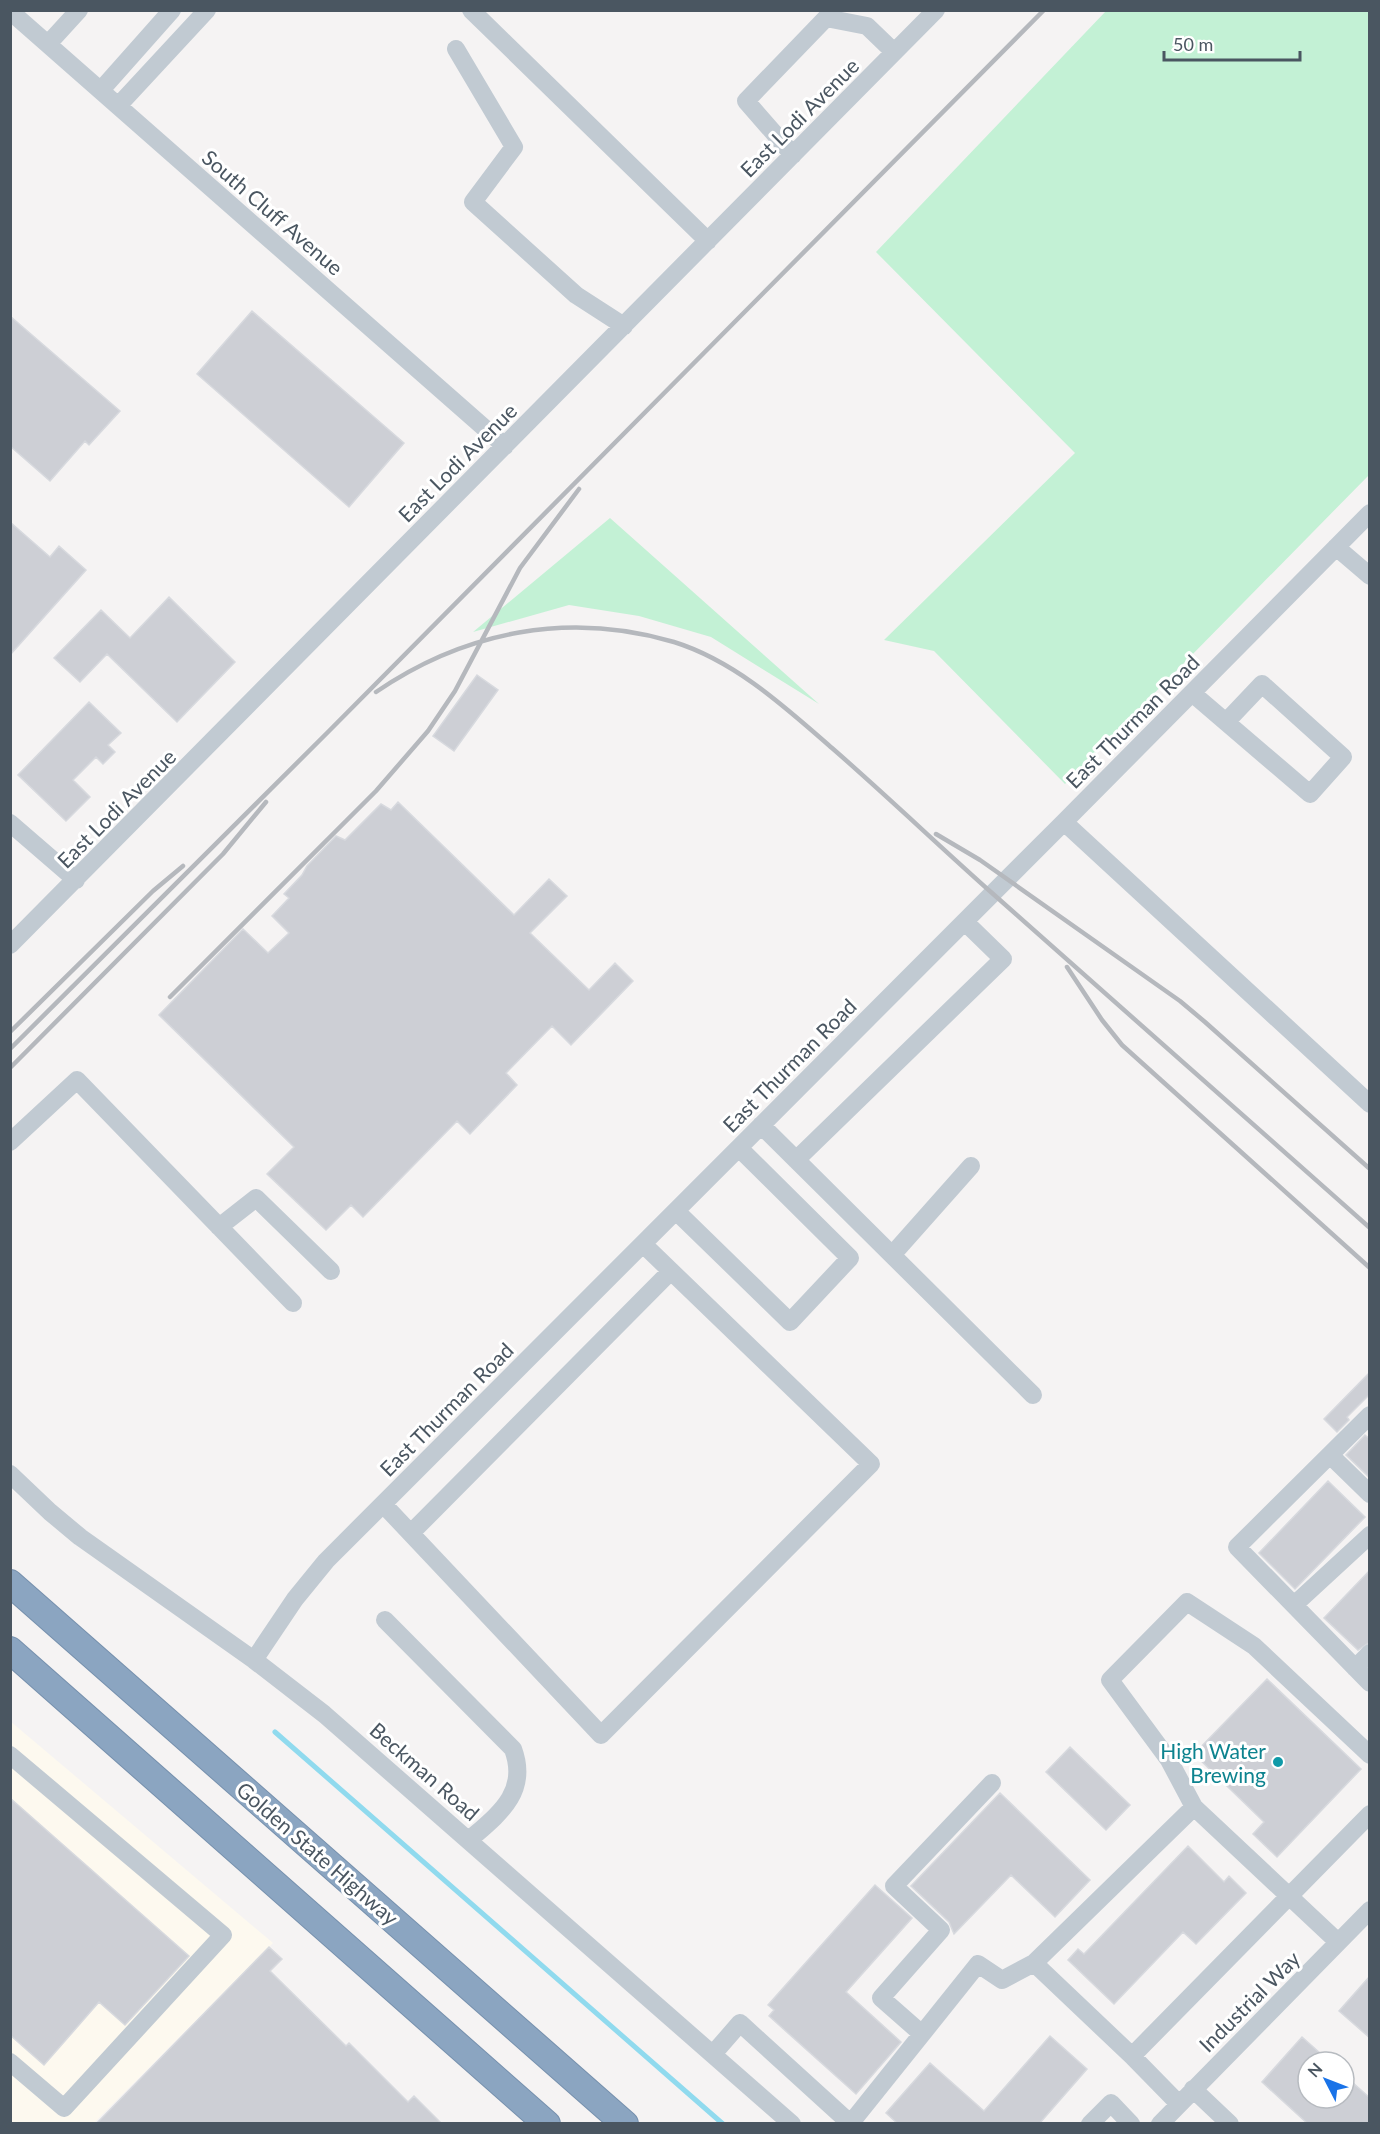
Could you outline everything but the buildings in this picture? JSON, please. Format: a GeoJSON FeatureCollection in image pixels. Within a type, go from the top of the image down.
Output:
{"type":"FeatureCollection","features":[{"type":"Feature","properties":{"kind":"highway","name":"Golden State Highway"},"geometry":{"type":"LineString","coordinates":[[10,1583],[625,2124]]}},
{"type":"Feature","properties":{"kind":"highway"},"geometry":{"type":"LineString","coordinates":[[10,1650],[547,2124]]}},
{"type":"Feature","properties":{"kind":"street"},"geometry":{"type":"LineString","coordinates":[[48,44],[79,10]]}},
{"type":"Feature","properties":{"kind":"street"},"geometry":{"type":"LineString","coordinates":[[101,90],[172,10]]}},
{"type":"Feature","properties":{"kind":"street"},"geometry":{"type":"LineString","coordinates":[[118,106],[207,10]]}},
{"type":"Feature","properties":{"kind":"street"},"geometry":{"type":"LineString","coordinates":[[471,10],[708,241]]}},
{"type":"Feature","properties":{"kind":"street","name":"East Lodi Avenue"},"geometry":{"type":"LineString","coordinates":[[10,945],[936,10]]}},
{"type":"Feature","properties":{"kind":"street","name":"South Cluff Avenue"},"geometry":{"type":"LineString","coordinates":[[10,11],[505,446]]}},
{"type":"Feature","properties":{"kind":"street"},"geometry":{"type":"LineString","coordinates":[[793,155],[746,101],[822,14],[867,26],[894,52]]}},
{"type":"Feature","properties":{"kind":"street"},"geometry":{"type":"LineString","coordinates":[[456,49],[514,147],[473,202],[576,295],[624,326]]}},
{"type":"Feature","properties":{"kind":"street","name":"East Thurman Road"},"geometry":{"type":"LineString","coordinates":[[254,1660],[295,1599],[314,1576],[383,1504],[1370,513]]}},
{"type":"Feature","properties":{"kind":"street"},"geometry":{"type":"LineString","coordinates":[[1336,547],[1370,576]]}},
{"type":"Feature","properties":{"kind":"street"},"geometry":{"type":"LineString","coordinates":[[1192,693],[1310,794],[1343,757],[1262,684],[1226,722]]}},
{"type":"Feature","properties":{"kind":"street"},"geometry":{"type":"LineString","coordinates":[[1064,822],[1370,1104]]}},
{"type":"Feature","properties":{"kind":"street"},"geometry":{"type":"LineString","coordinates":[[10,824],[76,880]]}},
{"type":"Feature","properties":{"kind":"street"},"geometry":{"type":"LineString","coordinates":[[796,1160],[1003,959],[965,922]]}},
{"type":"Feature","properties":{"kind":"street"},"geometry":{"type":"LineString","coordinates":[[10,1142],[77,1080],[293,1303]]}},
{"type":"Feature","properties":{"kind":"street"},"geometry":{"type":"LineString","coordinates":[[761,1125],[1033,1395]]}},
{"type":"Feature","properties":{"kind":"street"},"geometry":{"type":"LineString","coordinates":[[676,1211],[790,1322],[850,1258],[739,1148]]}},
{"type":"Feature","properties":{"kind":"street"},"geometry":{"type":"LineString","coordinates":[[892,1255],[971,1166]]}},
{"type":"Feature","properties":{"kind":"street"},"geometry":{"type":"LineString","coordinates":[[219,1227],[256,1198],[331,1271]]}},
{"type":"Feature","properties":{"kind":"street"},"geometry":{"type":"LineString","coordinates":[[383,1504],[601,1735],[871,1464],[643,1244]]}},
{"type":"Feature","properties":{"kind":"street"},"geometry":{"type":"LineString","coordinates":[[411,1533],[671,1271]]}},
{"type":"Feature","properties":{"kind":"street"},"geometry":{"type":"LineString","coordinates":[[1368,1420],[1237,1547],[1370,1683]]}},
{"type":"Feature","properties":{"kind":"street"},"geometry":{"type":"LineString","coordinates":[[1330,1455],[1370,1494]]}},
{"type":"Feature","properties":{"kind":"street","name":"Beckman Road"},"geometry":{"type":"LineString","coordinates":[[10,1474],[80,1537],[254,1660],[366,1749],[792,2124]]}},
{"type":"Feature","properties":{"kind":"street"},"geometry":{"type":"LineString","coordinates":[[1294,1605],[1370,1535]]}},
{"type":"Feature","properties":{"kind":"street"},"geometry":{"type":"LineString","coordinates":[[1338,1942],[1194,1807],[1169,1760],[1110,1680],[1187,1602],[1254,1646],[1370,1755]]}},
{"type":"Feature","properties":{"kind":"street"},"geometry":{"type":"LineString","coordinates":[[385,1620],[513,1749],[518,1762],[519,1776],[510,1802],[469,1840]]}},
{"type":"Feature","properties":{"kind":"street"},"geometry":{"type":"LineString","coordinates":[[1355,1668],[1370,1653]]}},
{"type":"Feature","properties":{"kind":"street"},"geometry":{"type":"LineString","coordinates":[[10,1755],[223,1935],[64,2108],[10,2062]]}},
{"type":"Feature","properties":{"kind":"street"},"geometry":{"type":"LineString","coordinates":[[922,2034],[881,1998],[941,1930],[894,1886],[992,1783]]}},
{"type":"Feature","properties":{"kind":"street"},"geometry":{"type":"LineString","coordinates":[[713,2054],[740,2023],[851,2124],[978,1964],[1002,1980],[1034,1964],[1194,1807]]}},
{"type":"Feature","properties":{"kind":"street"},"geometry":{"type":"LineString","coordinates":[[1132,2056],[1370,1814]]}},
{"type":"Feature","properties":{"kind":"street","name":"Industrial Way"},"geometry":{"type":"LineString","coordinates":[[1160,2124],[1338,1942],[1368,1916]]}},
{"type":"Feature","properties":{"kind":"street"},"geometry":{"type":"LineString","coordinates":[[1034,1964],[1132,2056],[1179,2104]]}},
{"type":"Feature","properties":{"kind":"street"},"geometry":{"type":"LineString","coordinates":[[1193,2089],[1230,2124]]}},
{"type":"Feature","properties":{"kind":"street"},"geometry":{"type":"LineString","coordinates":[[1090,2124],[1111,2103],[1131,2124]]}},
{"type":"Feature","properties":{"kind":"shaded area"},"geometry":{"type":"Polygon","coordinates":[[[10,1721],[273,1943],[94,2123],[11,2123],[10,1721]]]}},
{"type":"Feature","properties":{"kind":"green space"},"geometry":{"type":"Polygon","coordinates":[[[1106,11],[1369,11],[1369,475],[1065,784],[934,651],[884,640],[1075,453],[876,252],[1106,11]]]}},
{"type":"Feature","properties":{"kind":"green space"},"geometry":{"type":"Polygon","coordinates":[[[610,518],[819,704],[711,637],[639,616],[569,605],[473,632],[610,518]]]}},
{"type":"Feature","properties":{"kind":"waterway"},"geometry":{"type":"LineString","coordinates":[[275,1732],[723,2124]]}},
{"type":"Feature","properties":{"kind":"railway"},"geometry":{"type":"LineString","coordinates":[[10,1049],[1044,10]]}},
{"type":"Feature","properties":{"kind":"railway"},"geometry":{"type":"LineString","coordinates":[[170,997],[376,791],[428,731],[455,691],[520,568],[579,489]]}},
{"type":"Feature","properties":{"kind":"railway"},"geometry":{"type":"LineString","coordinates":[[376,692],[410,671],[445,654],[482,641],[519,632],[557,628],[596,628],[635,633],[674,642],[718,661],[777,701],[814,732],[1370,1228]]}},
{"type":"Feature","properties":{"kind":"railway"},"geometry":{"type":"LineString","coordinates":[[10,1068],[223,854],[266,802]]}},
{"type":"Feature","properties":{"kind":"railway"},"geometry":{"type":"LineString","coordinates":[[936,834],[980,860],[1180,1001],[1370,1169]]}},
{"type":"Feature","properties":{"kind":"railway"},"geometry":{"type":"LineString","coordinates":[[10,1032],[153,891],[183,866]]}},
{"type":"Feature","properties":{"kind":"railway"},"geometry":{"type":"LineString","coordinates":[[1067,967],[1102,1020],[1122,1045],[1370,1268]]}},
{"type":"Feature","properties":{"kind":"place","name":"High Water Brewing"},"geometry":{"type":"Point","coordinates":[1278,1762]}}]}
